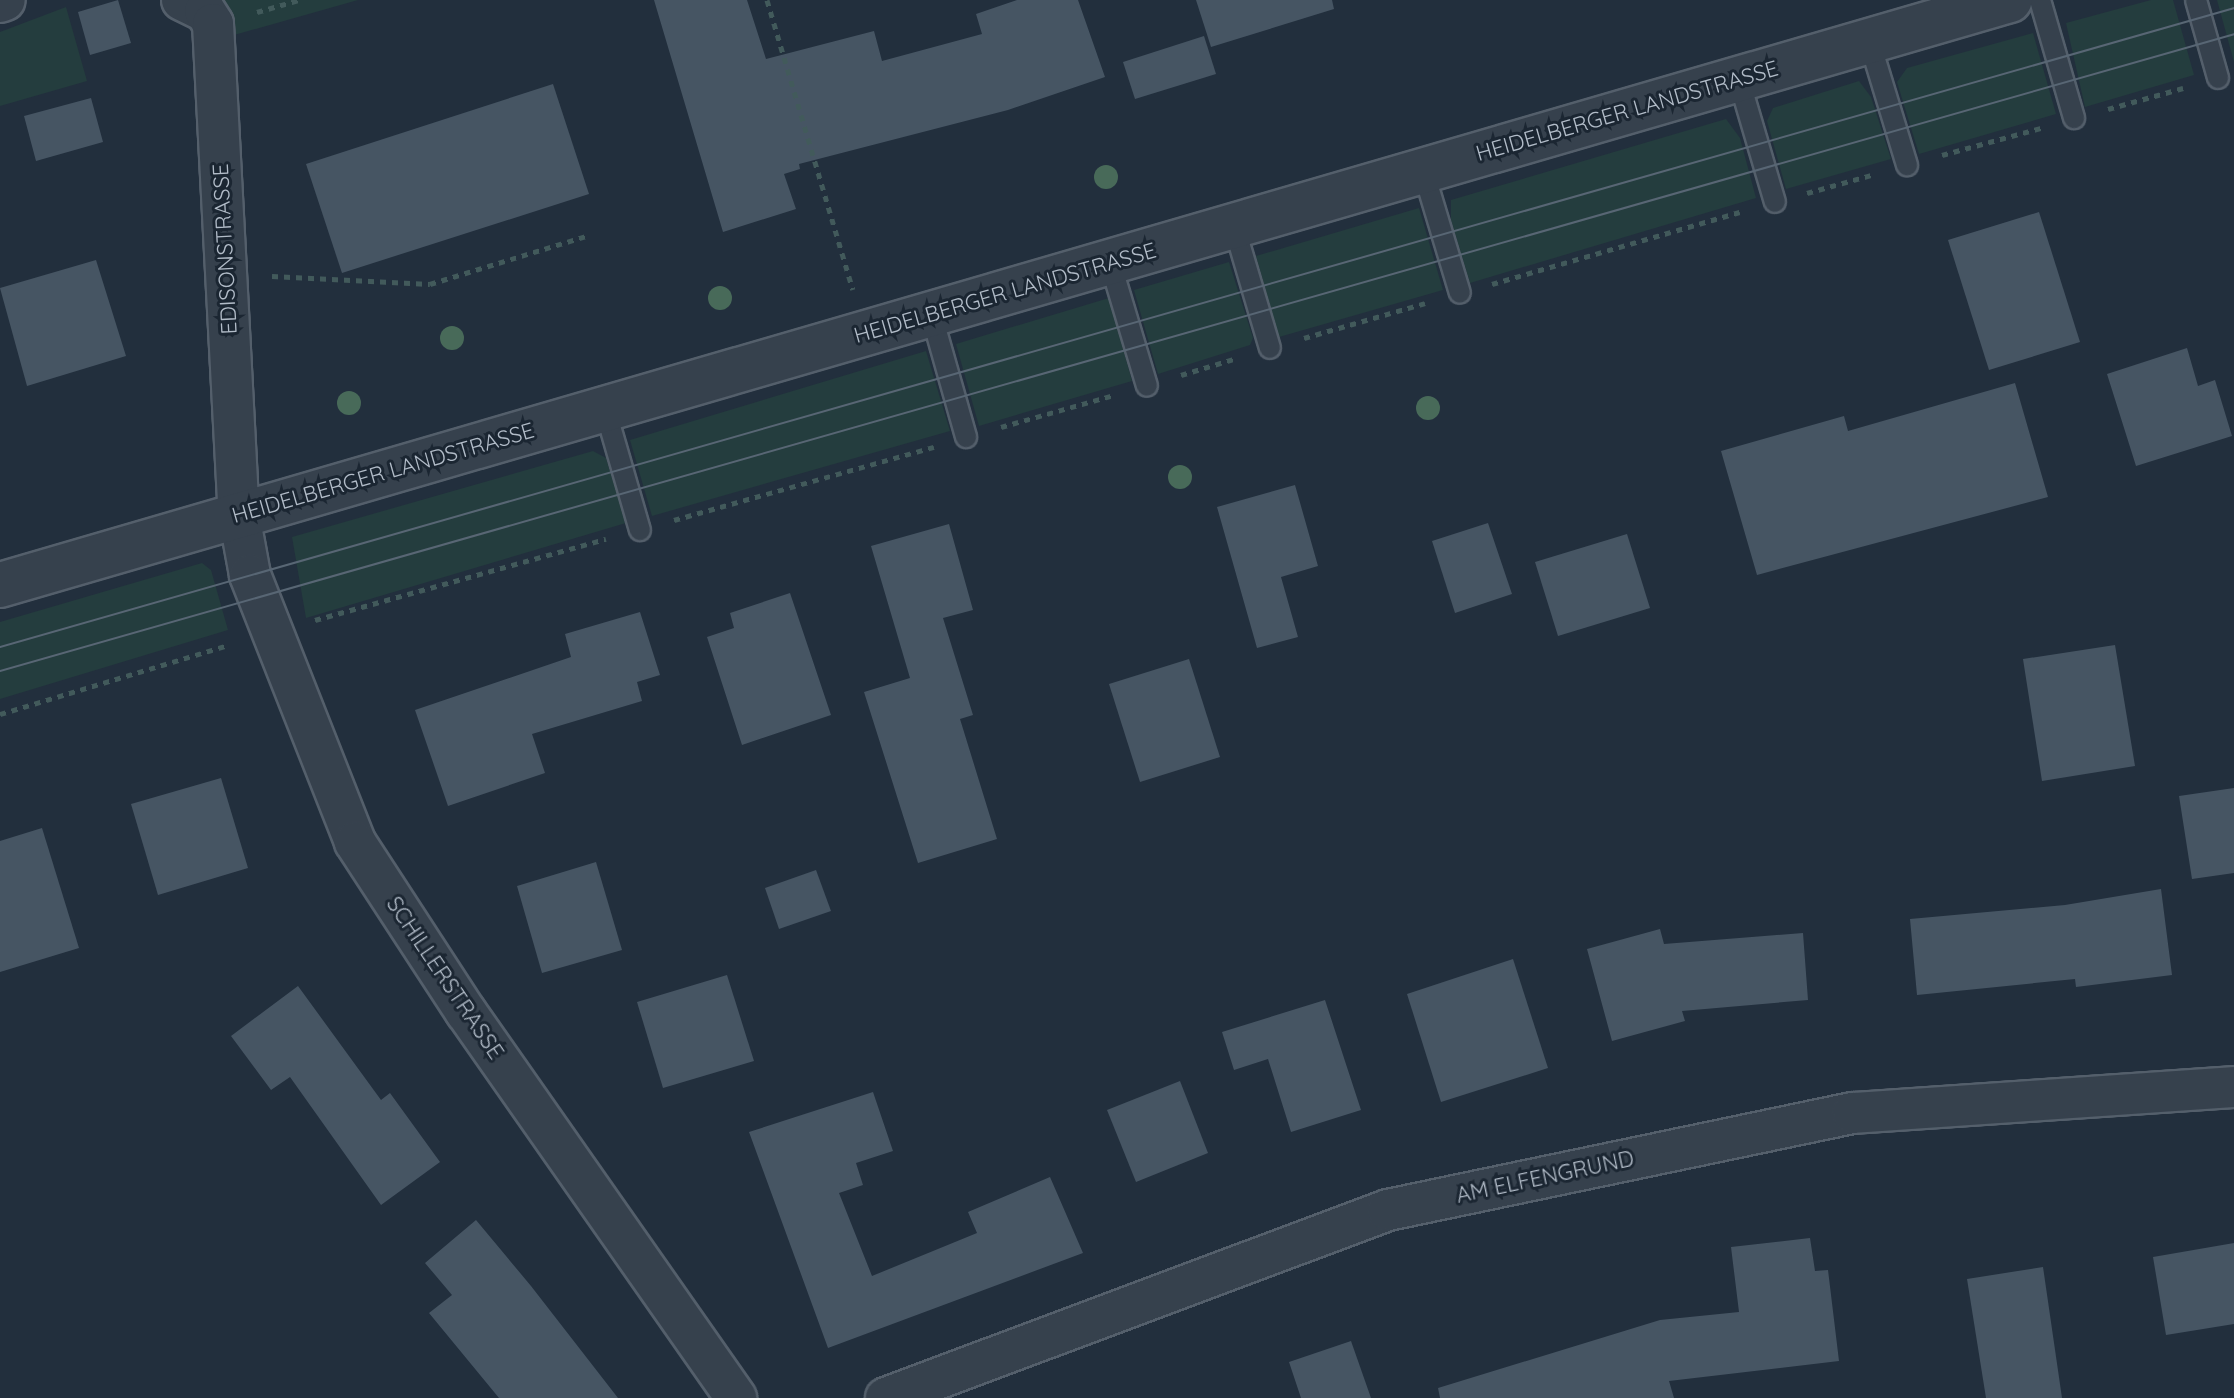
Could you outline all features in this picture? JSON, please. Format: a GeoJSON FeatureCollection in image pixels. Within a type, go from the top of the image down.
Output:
{"type":"FeatureCollection","features":[{"type":"Feature","properties":{"kind":"street","name":"EDISONSTRASSE"},"geometry":{"type":"LineString","coordinates":[[182,0],[205,11],[213,24],[239,515]]}},
{"type":"Feature","properties":{"kind":"street","name":"HEIDELBERGER LANDSTRASSE"},"geometry":{"type":"LineString","coordinates":[[0,585],[2010,0]]}},
{"type":"Feature","properties":{"kind":"street","name":"SCHILLERSTRASSE"},"geometry":{"type":"LineString","coordinates":[[239,515],[250,575],[355,842],[466,1012],[736,1398]]}},
{"type":"Feature","properties":{"kind":"street","name":"AM ELFENGRUND"},"geometry":{"type":"LineString","coordinates":[[886,1398],[1388,1210],[1853,1113],[2234,1087]]}},
{"type":"Feature","properties":{"kind":"lane"},"geometry":{"type":"LineString","coordinates":[[2040,0],[2074,118]]}},
{"type":"Feature","properties":{"kind":"lane"},"geometry":{"type":"LineString","coordinates":[[2196,0],[2218,78]]}},
{"type":"Feature","properties":{"kind":"lane"},"geometry":{"type":"LineString","coordinates":[[1869,40],[1907,165]]}},
{"type":"Feature","properties":{"kind":"lane"},"geometry":{"type":"LineString","coordinates":[[1739,80],[1775,202]]}},
{"type":"Feature","properties":{"kind":"lane"},"geometry":{"type":"LineString","coordinates":[[1423,170],[1460,293]]}},
{"type":"Feature","properties":{"kind":"lane"},"geometry":{"type":"LineString","coordinates":[[1234,226],[1270,348]]}},
{"type":"Feature","properties":{"kind":"lane"},"geometry":{"type":"LineString","coordinates":[[1110,262],[1147,386]]}},
{"type":"Feature","properties":{"kind":"lane"},"geometry":{"type":"LineString","coordinates":[[931,313],[966,437]]}},
{"type":"Feature","properties":{"kind":"lane"},"geometry":{"type":"LineString","coordinates":[[605,409],[640,530]]}},
{"type":"Feature","properties":{"kind":"path"},"geometry":{"type":"LineString","coordinates":[[767,0],[866,333]]}},
{"type":"Feature","properties":{"kind":"path"},"geometry":{"type":"LineString","coordinates":[[227,273],[430,284],[586,236]]}},
{"type":"Feature","properties":{"kind":"green space"},"geometry":{"type":"Polygon","coordinates":[[[205,0],[358,0],[206,43],[205,0]]]}},
{"type":"Feature","properties":{"kind":"green space"},"geometry":{"type":"Polygon","coordinates":[[[2151,0],[2173,0],[2194,75],[2085,107],[2066,23],[2151,0]]]}},
{"type":"Feature","properties":{"kind":"green space"},"geometry":{"type":"Polygon","coordinates":[[[2217,0],[2234,0],[2234,62],[2217,0]]]}},
{"type":"Feature","properties":{"kind":"green space"},"geometry":{"type":"Polygon","coordinates":[[[66,7],[87,81],[0,106],[0,32],[66,7]]]}},
{"type":"Feature","properties":{"kind":"green space"},"geometry":{"type":"Polygon","coordinates":[[[2033,33],[2056,114],[1919,154],[1897,82],[1907,68],[2033,33]]]}},
{"type":"Feature","properties":{"kind":"green space"},"geometry":{"type":"Polygon","coordinates":[[[1859,81],[1871,97],[1891,159],[1786,189],[1767,121],[1773,108],[1859,81]]]}},
{"type":"Feature","properties":{"kind":"green space"},"geometry":{"type":"Polygon","coordinates":[[[1726,119],[1740,138],[1756,198],[1470,283],[1451,220],[1451,200],[1726,119]]]}},
{"type":"Feature","properties":{"kind":"green space"},"geometry":{"type":"Polygon","coordinates":[[[1419,208],[1443,290],[1279,337],[1256,256],[1419,208]]]}},
{"type":"Feature","properties":{"kind":"green space"},"geometry":{"type":"Polygon","coordinates":[[[1229,262],[1253,338],[1250,345],[1158,374],[1134,290],[1229,262]]]}},
{"type":"Feature","properties":{"kind":"green space"},"geometry":{"type":"Polygon","coordinates":[[[1109,298],[1132,381],[979,426],[956,344],[1109,298]]]}},
{"type":"Feature","properties":{"kind":"green space"},"geometry":{"type":"Polygon","coordinates":[[[926,351],[950,431],[652,516],[630,440],[926,351]]]}},
{"type":"Feature","properties":{"kind":"green space"},"geometry":{"type":"Polygon","coordinates":[[[593,451],[606,458],[626,523],[306,618],[292,537],[593,451]]]}},
{"type":"Feature","properties":{"kind":"green space"},"geometry":{"type":"Polygon","coordinates":[[[202,563],[211,570],[228,630],[0,699],[0,622],[202,563]]]}},
{"type":"Feature","properties":{"kind":"building"},"geometry":{"type":"Polygon","coordinates":[[[118,0],[131,43],[90,55],[78,12],[118,0]]]}},
{"type":"Feature","properties":{"kind":"building"},"geometry":{"type":"Polygon","coordinates":[[[654,0],[747,0],[766,59],[874,31],[882,61],[982,34],[976,14],[1017,0],[1078,0],[1105,77],[1008,110],[799,164],[800,169],[784,174],[796,209],[723,232],[654,0]]]}},
{"type":"Feature","properties":{"kind":"building"},"geometry":{"type":"Polygon","coordinates":[[[1196,0],[1332,0],[1334,9],[1211,47],[1196,0]]]}},
{"type":"Feature","properties":{"kind":"building"},"geometry":{"type":"Polygon","coordinates":[[[1204,36],[1216,74],[1135,99],[1123,62],[1204,36]]]}},
{"type":"Feature","properties":{"kind":"building"},"geometry":{"type":"Polygon","coordinates":[[[553,84],[589,194],[342,273],[306,164],[553,84]]]}},
{"type":"Feature","properties":{"kind":"building"},"geometry":{"type":"Polygon","coordinates":[[[91,98],[103,142],[36,161],[24,116],[91,98]]]}},
{"type":"Feature","properties":{"kind":"building"},"geometry":{"type":"Polygon","coordinates":[[[2039,212],[2080,342],[1989,370],[1948,240],[2039,212]]]}},
{"type":"Feature","properties":{"kind":"building"},"geometry":{"type":"Polygon","coordinates":[[[96,260],[126,356],[27,386],[0,288],[96,260]]]}},
{"type":"Feature","properties":{"kind":"building"},"geometry":{"type":"Polygon","coordinates":[[[2187,348],[2198,386],[2215,380],[2232,436],[2136,466],[2107,374],[2187,348]]]}},
{"type":"Feature","properties":{"kind":"building"},"geometry":{"type":"Polygon","coordinates":[[[2015,383],[2048,497],[1757,575],[1721,451],[1844,416],[1848,431],[2015,383]]]}},
{"type":"Feature","properties":{"kind":"building"},"geometry":{"type":"Polygon","coordinates":[[[1295,485],[1318,566],[1281,577],[1298,637],[1257,648],[1217,507],[1295,485]]]}},
{"type":"Feature","properties":{"kind":"building"},"geometry":{"type":"Polygon","coordinates":[[[1488,523],[1512,594],[1455,613],[1432,541],[1488,523]]]}},
{"type":"Feature","properties":{"kind":"building"},"geometry":{"type":"Polygon","coordinates":[[[949,524],[973,610],[943,618],[973,715],[960,719],[997,839],[918,863],[864,692],[910,678],[871,546],[949,524]]]}},
{"type":"Feature","properties":{"kind":"building"},"geometry":{"type":"Polygon","coordinates":[[[1627,534],[1650,608],[1558,636],[1535,562],[1627,534]]]}},
{"type":"Feature","properties":{"kind":"building"},"geometry":{"type":"Polygon","coordinates":[[[790,593],[831,715],[742,745],[707,637],[734,628],[730,613],[790,593]]]}},
{"type":"Feature","properties":{"kind":"building"},"geometry":{"type":"Polygon","coordinates":[[[640,612],[660,675],[637,682],[642,701],[532,734],[545,773],[448,806],[415,710],[571,657],[565,634],[640,612]]]}},
{"type":"Feature","properties":{"kind":"building"},"geometry":{"type":"Polygon","coordinates":[[[2115,645],[2135,766],[2042,781],[2023,659],[2115,645]]]}},
{"type":"Feature","properties":{"kind":"building"},"geometry":{"type":"Polygon","coordinates":[[[1189,659],[1220,757],[1140,782],[1109,684],[1189,659]]]}},
{"type":"Feature","properties":{"kind":"building"},"geometry":{"type":"Polygon","coordinates":[[[221,778],[248,868],[158,895],[131,804],[221,778]]]}},
{"type":"Feature","properties":{"kind":"building"},"geometry":{"type":"Polygon","coordinates":[[[2234,788],[2234,873],[2192,879],[2179,796],[2234,788]]]}},
{"type":"Feature","properties":{"kind":"building"},"geometry":{"type":"Polygon","coordinates":[[[42,828],[79,948],[0,972],[0,841],[42,828]]]}},
{"type":"Feature","properties":{"kind":"building"},"geometry":{"type":"Polygon","coordinates":[[[596,862],[622,950],[542,973],[517,886],[596,862]]]}},
{"type":"Feature","properties":{"kind":"building"},"geometry":{"type":"Polygon","coordinates":[[[816,870],[831,911],[779,929],[765,888],[816,870]]]}},
{"type":"Feature","properties":{"kind":"building"},"geometry":{"type":"Polygon","coordinates":[[[2161,889],[2172,975],[2076,987],[2075,979],[1917,995],[1910,919],[2065,905],[2161,889]]]}},
{"type":"Feature","properties":{"kind":"building"},"geometry":{"type":"Polygon","coordinates":[[[1660,929],[1664,944],[1803,933],[1808,1000],[1682,1011],[1685,1021],[1612,1041],[1587,949],[1660,929]]]}},
{"type":"Feature","properties":{"kind":"building"},"geometry":{"type":"Polygon","coordinates":[[[1513,959],[1548,1068],[1441,1102],[1407,994],[1513,959]]]}},
{"type":"Feature","properties":{"kind":"building"},"geometry":{"type":"Polygon","coordinates":[[[727,975],[754,1061],[663,1088],[637,1002],[727,975]]]}},
{"type":"Feature","properties":{"kind":"building"},"geometry":{"type":"Polygon","coordinates":[[[298,986],[381,1100],[390,1093],[440,1162],[381,1205],[290,1077],[271,1090],[231,1036],[298,986]]]}},
{"type":"Feature","properties":{"kind":"building"},"geometry":{"type":"Polygon","coordinates":[[[1325,1000],[1361,1110],[1291,1132],[1268,1059],[1234,1070],[1222,1032],[1325,1000]]]}},
{"type":"Feature","properties":{"kind":"building"},"geometry":{"type":"Polygon","coordinates":[[[1180,1081],[1208,1153],[1136,1182],[1107,1110],[1180,1081]]]}},
{"type":"Feature","properties":{"kind":"building"},"geometry":{"type":"Polygon","coordinates":[[[873,1092],[893,1151],[856,1163],[863,1185],[839,1193],[872,1276],[977,1233],[968,1212],[1050,1177],[1083,1253],[828,1348],[749,1132],[873,1092]]]}},
{"type":"Feature","properties":{"kind":"building"},"geometry":{"type":"Polygon","coordinates":[[[476,1220],[618,1398],[499,1398],[429,1313],[452,1295],[425,1263],[476,1220]]]}},
{"type":"Feature","properties":{"kind":"building"},"geometry":{"type":"Polygon","coordinates":[[[1810,1238],[1815,1271],[1828,1270],[1839,1361],[1669,1381],[1674,1398],[1440,1398],[1438,1388],[1660,1320],[1739,1312],[1731,1247],[1810,1238]]]}},
{"type":"Feature","properties":{"kind":"building"},"geometry":{"type":"Polygon","coordinates":[[[2234,1243],[2234,1324],[2166,1335],[2153,1257],[2234,1243]]]}},
{"type":"Feature","properties":{"kind":"building"},"geometry":{"type":"Polygon","coordinates":[[[2043,1267],[2062,1398],[1986,1398],[1967,1279],[2043,1267]]]}},
{"type":"Feature","properties":{"kind":"building"},"geometry":{"type":"Polygon","coordinates":[[[1351,1341],[1371,1398],[1301,1398],[1289,1362],[1351,1341]]]}},
{"type":"Feature","properties":{"kind":"tram line"},"geometry":{"type":"LineString","coordinates":[[0,647],[2234,8]]}},
{"type":"Feature","properties":{"kind":"tram line"},"geometry":{"type":"LineString","coordinates":[[0,671],[2234,34]]}}]}
